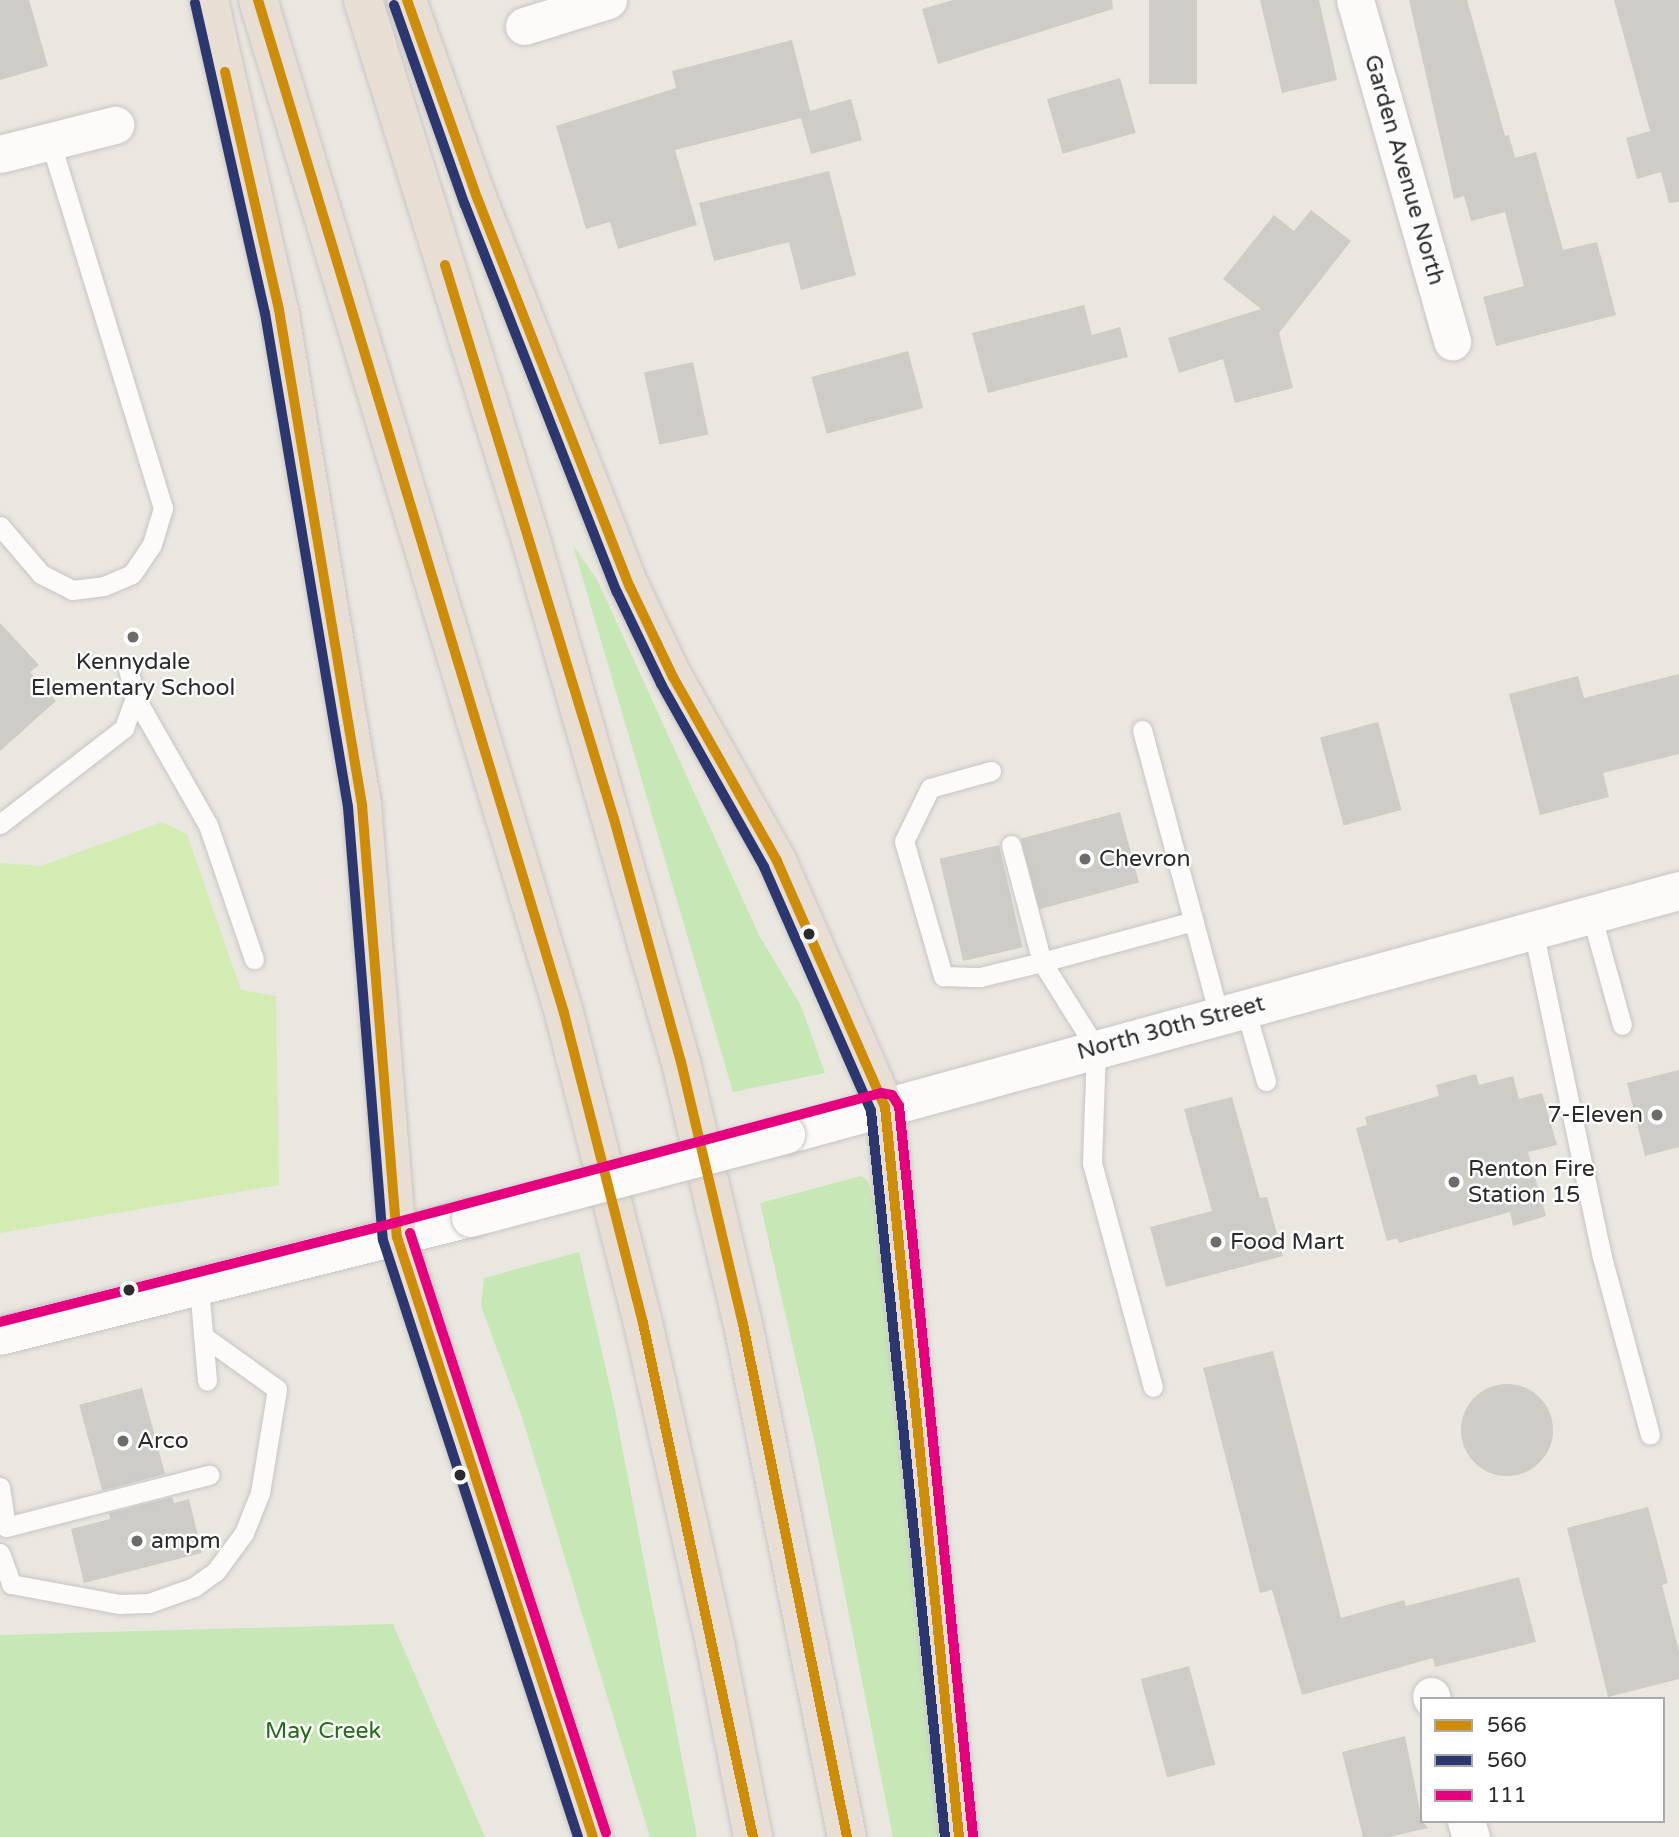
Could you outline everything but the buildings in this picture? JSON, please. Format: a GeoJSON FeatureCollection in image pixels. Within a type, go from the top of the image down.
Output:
{"type":"FeatureCollection","features":[{"type":"Feature","properties":{"kind":"highway"},"geometry":{"type":"LineString","coordinates":[[209,0],[279,310],[362,805],[397,1237],[593,1837]]}},
{"type":"Feature","properties":{"kind":"highway"},"geometry":{"type":"LineString","coordinates":[[258,0],[564,1013],[643,1323],[715,1643],[753,1837]]}},
{"type":"Feature","properties":{"kind":"highway"},"geometry":{"type":"LineString","coordinates":[[363,0],[531,540],[681,1062],[743,1324],[846,1837]]}},
{"type":"Feature","properties":{"kind":"highway"},"geometry":{"type":"LineString","coordinates":[[407,0],[478,200],[630,587],[656,643],[777,861],[885,1107],[959,1837]]}},
{"type":"Feature","properties":{"kind":"street"},"geometry":{"type":"LineString","coordinates":[[524,26],[608,0]]}},
{"type":"Feature","properties":{"kind":"street","name":"Garden Avenue North"},"geometry":{"type":"LineString","coordinates":[[1355,0],[1452,341]]}},
{"type":"Feature","properties":{"kind":"street"},"geometry":{"type":"LineString","coordinates":[[0,154],[115,125]]}},
{"type":"Feature","properties":{"kind":"street","name":"North 30th Street"},"geometry":{"type":"LineString","coordinates":[[0,1336],[397,1237],[786,1135],[1096,1048],[1679,891]]}},
{"type":"Feature","properties":{"kind":"lane"},"geometry":{"type":"LineString","coordinates":[[0,526],[41,574],[72,590],[104,586],[132,574],[152,544],[163,508],[50,141]]}},
{"type":"Feature","properties":{"kind":"lane"},"geometry":{"type":"LineString","coordinates":[[128,668],[135,697],[208,825],[254,959]]}},
{"type":"Feature","properties":{"kind":"lane"},"geometry":{"type":"LineString","coordinates":[[0,824],[124,728],[135,697]]}},
{"type":"Feature","properties":{"kind":"lane"},"geometry":{"type":"LineString","coordinates":[[1142,730],[1194,921],[1232,1012],[1266,1081]]}},
{"type":"Feature","properties":{"kind":"lane"},"geometry":{"type":"LineString","coordinates":[[991,771],[930,788],[904,841],[943,976],[980,977],[1194,921]]}},
{"type":"Feature","properties":{"kind":"lane"},"geometry":{"type":"LineString","coordinates":[[1011,845],[1042,962],[1096,1048],[1092,1163],[1153,1387]]}},
{"type":"Feature","properties":{"kind":"lane"},"geometry":{"type":"LineString","coordinates":[[1591,914],[1622,1025]]}},
{"type":"Feature","properties":{"kind":"lane"},"geometry":{"type":"LineString","coordinates":[[1533,930],[1602,1257],[1650,1435]]}},
{"type":"Feature","properties":{"kind":"lane"},"geometry":{"type":"LineString","coordinates":[[199,1287],[207,1381]]}},
{"type":"Feature","properties":{"kind":"lane"},"geometry":{"type":"LineString","coordinates":[[0,1553],[11,1584],[120,1605],[149,1603],[194,1587],[216,1572],[244,1533],[260,1493],[277,1389],[203,1336]]}},
{"type":"Feature","properties":{"kind":"lane"},"geometry":{"type":"LineString","coordinates":[[0,1487],[3,1530],[209,1475]]}},
{"type":"Feature","properties":{"kind":"green space"},"geometry":{"type":"Polygon","coordinates":[[[573,545],[598,581],[759,935],[801,1006],[825,1073],[733,1092],[573,545]]]}},
{"type":"Feature","properties":{"kind":"green space"},"geometry":{"type":"Polygon","coordinates":[[[162,822],[187,834],[241,990],[276,996],[279,1185],[0,1233],[0,863],[41,866],[162,822]]]}},
{"type":"Feature","properties":{"kind":"green space"},"geometry":{"type":"Polygon","coordinates":[[[861,1176],[868,1181],[874,1203],[939,1837],[893,1837],[815,1444],[760,1203],[861,1176]]]}},
{"type":"Feature","properties":{"kind":"green space"},"geometry":{"type":"Polygon","coordinates":[[[579,1252],[613,1400],[697,1837],[650,1837],[521,1414],[481,1306],[484,1278],[579,1252]]]}},
{"type":"Feature","properties":{"kind":"green space","name":"May Creek"},"geometry":{"type":"Polygon","coordinates":[[[393,1624],[485,1837],[0,1837],[0,1635],[393,1624]]]}},
{"type":"Feature","properties":{"kind":"transit line","name":"566"},"geometry":{"type":"LineString","coordinates":[[258,0],[564,1013],[643,1323],[753,1837]]}},
{"type":"Feature","properties":{"kind":"transit line","name":"566"},"geometry":{"type":"LineString","coordinates":[[407,0],[478,200],[630,587],[673,677],[777,861],[885,1107],[959,1837]]}},
{"type":"Feature","properties":{"kind":"transit line","name":"560"},"geometry":{"type":"LineString","coordinates":[[195,3],[265,313],[348,807],[383,1240],[578,1837]]}},
{"type":"Feature","properties":{"kind":"transit line","name":"560"},"geometry":{"type":"LineString","coordinates":[[394,5],[465,205],[617,592],[661,684],[764,867],[871,1111],[945,1837]]}},
{"type":"Feature","properties":{"kind":"transit line","name":"566"},"geometry":{"type":"LineString","coordinates":[[225,72],[279,310],[362,805],[397,1237],[593,1837]]}},
{"type":"Feature","properties":{"kind":"transit line","name":"566"},"geometry":{"type":"LineString","coordinates":[[445,265],[614,819],[681,1062],[743,1324],[847,1837]]}},
{"type":"Feature","properties":{"kind":"transit line","name":"111"},"geometry":{"type":"LineString","coordinates":[[0,1322],[394,1223],[881,1093],[892,1095],[899,1106],[973,1836]]}},
{"type":"Feature","properties":{"kind":"transit line","name":"111"},"geometry":{"type":"LineString","coordinates":[[410,1233],[606,1833]]}},
{"type":"Feature","properties":{"kind":"place","name":"Kennydale Elementary School"},"geometry":{"type":"Point","coordinates":[133,637]}},
{"type":"Feature","properties":{"kind":"place","name":"Chevron"},"geometry":{"type":"Point","coordinates":[1085,859]}},
{"type":"Feature","properties":{"kind":"place","name":"7-Eleven"},"geometry":{"type":"Point","coordinates":[1657,1115]}},
{"type":"Feature","properties":{"kind":"place","name":"Renton Fire Station 15"},"geometry":{"type":"Point","coordinates":[1454,1182]}},
{"type":"Feature","properties":{"kind":"place","name":"Food Mart"},"geometry":{"type":"Point","coordinates":[1216,1242]}},
{"type":"Feature","properties":{"kind":"place","name":"Arco"},"geometry":{"type":"Point","coordinates":[123,1441]}},
{"type":"Feature","properties":{"kind":"place","name":"ampm"},"geometry":{"type":"Point","coordinates":[137,1541]}}]}
